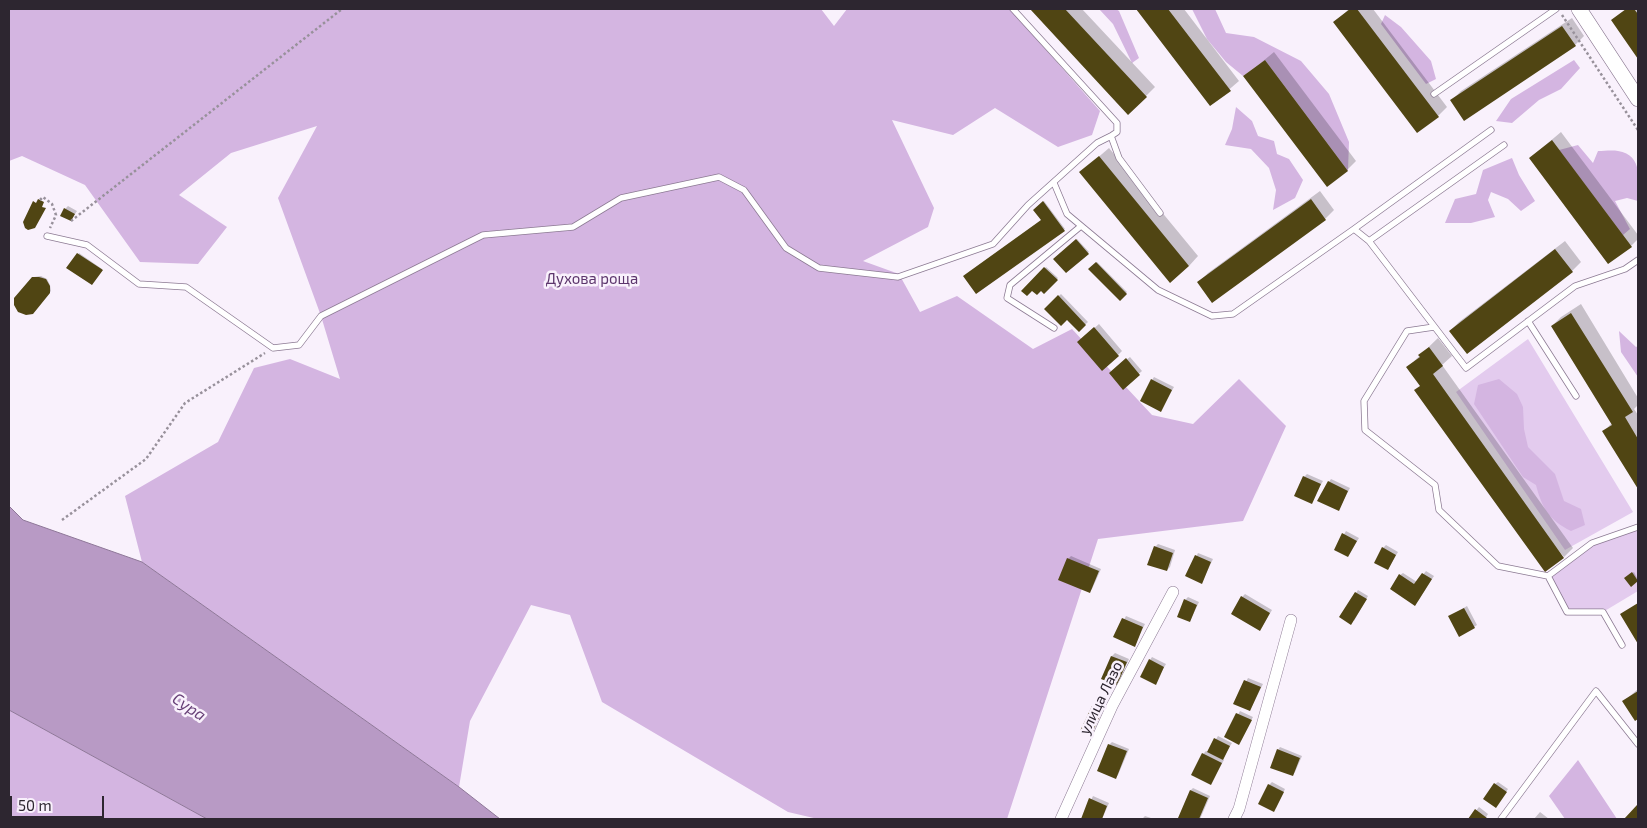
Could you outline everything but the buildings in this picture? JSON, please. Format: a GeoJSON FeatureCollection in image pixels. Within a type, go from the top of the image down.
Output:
{"type":"FeatureCollection","features":[{"type":"Feature","properties":{"kind":"street"},"geometry":{"type":"LineString","coordinates":[[1580,9],[1638,99]]}},
{"type":"Feature","properties":{"kind":"street","name":"улица Лазо"},"geometry":{"type":"LineString","coordinates":[[1061,819],[1112,706],[1173,592]]}},
{"type":"Feature","properties":{"kind":"street"},"geometry":{"type":"LineString","coordinates":[[1234,819],[1239,809],[1291,620]]}},
{"type":"Feature","properties":{"kind":"lane"},"geometry":{"type":"LineString","coordinates":[[47,236],[87,245],[140,284],[186,287],[273,348],[299,345],[321,316],[483,235],[574,227],[621,198],[719,176],[744,190],[786,248],[811,263],[820,268],[898,277],[993,244],[1028,205],[1097,143],[1118,132],[1117,123],[1013,9]]}},
{"type":"Feature","properties":{"kind":"lane"},"geometry":{"type":"LineString","coordinates":[[1434,94],[1557,9]]}},
{"type":"Feature","properties":{"kind":"lane"},"geometry":{"type":"LineString","coordinates":[[1054,183],[1067,214],[1158,290],[1212,316],[1233,314],[1491,130]]}},
{"type":"Feature","properties":{"kind":"lane"},"geometry":{"type":"LineString","coordinates":[[1111,136],[1119,158],[1160,213]]}},
{"type":"Feature","properties":{"kind":"lane"},"geometry":{"type":"LineString","coordinates":[[1369,241],[1504,145]]}},
{"type":"Feature","properties":{"kind":"lane"},"geometry":{"type":"LineString","coordinates":[[1054,328],[1007,298],[1010,285],[1081,226]]}},
{"type":"Feature","properties":{"kind":"lane"},"geometry":{"type":"LineString","coordinates":[[1354,229],[1369,241],[1466,368],[1575,286],[1625,269],[1638,260]]}},
{"type":"Feature","properties":{"kind":"lane"},"geometry":{"type":"LineString","coordinates":[[1528,321],[1576,396]]}},
{"type":"Feature","properties":{"kind":"lane"},"geometry":{"type":"LineString","coordinates":[[1434,327],[1408,331],[1364,401],[1365,430],[1435,485],[1439,510],[1498,566],[1548,576],[1592,543],[1638,527]]}},
{"type":"Feature","properties":{"kind":"lane"},"geometry":{"type":"LineString","coordinates":[[1548,576],[1567,612],[1603,612],[1622,645]]}},
{"type":"Feature","properties":{"kind":"lane"},"geometry":{"type":"LineString","coordinates":[[1501,819],[1596,691],[1638,744]]}},
{"type":"Feature","properties":{"kind":"path"},"geometry":{"type":"LineString","coordinates":[[71,221],[342,9]]}},
{"type":"Feature","properties":{"kind":"path"},"geometry":{"type":"LineString","coordinates":[[1557,9],[1638,130]]}},
{"type":"Feature","properties":{"kind":"path"},"geometry":{"type":"LineString","coordinates":[[40,200],[43,197],[52,204],[56,214],[47,236]]}},
{"type":"Feature","properties":{"kind":"path"},"geometry":{"type":"LineString","coordinates":[[62,520],[146,459],[185,403],[273,348]]}},
{"type":"Feature","properties":{"kind":"shaded area"},"geometry":{"type":"Polygon","coordinates":[[[1528,339],[1633,512],[1565,550],[1456,392],[1528,339]]]}},
{"type":"Feature","properties":{"kind":"shaded area"},"geometry":{"type":"Polygon","coordinates":[[[1638,527],[1638,591],[1603,612],[1567,612],[1548,576],[1592,543],[1638,527]]]}},
{"type":"Feature","properties":{"kind":"green space","name":"Духова роща"},"geometry":{"type":"Polygon","coordinates":[[[9,9],[821,9],[834,26],[847,9],[1010,9],[1100,111],[1092,135],[1058,147],[995,108],[953,135],[892,120],[934,208],[928,227],[863,261],[899,274],[920,312],[957,296],[1033,349],[1072,329],[1152,415],[1193,424],[1239,379],[1286,426],[1243,521],[1098,539],[1007,819],[818,819],[788,812],[602,702],[570,615],[531,605],[470,721],[459,787],[142,562],[125,496],[218,442],[254,368],[290,359],[340,379],[321,316],[278,198],[317,126],[231,153],[179,195],[227,227],[198,264],[140,262],[85,185],[22,156],[9,161],[9,9]]]}},
{"type":"Feature","properties":{"kind":"green space"},"geometry":{"type":"Polygon","coordinates":[[[1099,9],[1116,9],[1119,11],[1139,58],[1132,63],[1113,24],[1099,9]]]}},
{"type":"Feature","properties":{"kind":"green space"},"geometry":{"type":"Polygon","coordinates":[[[1192,9],[1215,9],[1226,33],[1254,37],[1301,61],[1329,94],[1349,142],[1348,171],[1265,60],[1243,76],[1226,62],[1207,39],[1192,9]]]}},
{"type":"Feature","properties":{"kind":"green space"},"geometry":{"type":"Polygon","coordinates":[[[1385,15],[1401,27],[1431,61],[1436,79],[1426,84],[1381,24],[1385,15]]]}},
{"type":"Feature","properties":{"kind":"green space"},"geometry":{"type":"Polygon","coordinates":[[[1574,60],[1580,68],[1561,89],[1539,100],[1512,123],[1496,121],[1511,99],[1574,60]]]}},
{"type":"Feature","properties":{"kind":"green space"},"geometry":{"type":"Polygon","coordinates":[[[1236,107],[1252,121],[1258,136],[1274,141],[1277,154],[1289,159],[1303,180],[1295,198],[1273,210],[1276,190],[1269,168],[1251,149],[1225,145],[1232,129],[1236,107]]]}},
{"type":"Feature","properties":{"kind":"green space"},"geometry":{"type":"Polygon","coordinates":[[[1578,145],[1593,163],[1598,151],[1618,151],[1632,158],[1636,164],[1639,178],[1638,201],[1627,198],[1615,201],[1630,229],[1623,235],[1559,150],[1578,145]]]}},
{"type":"Feature","properties":{"kind":"green space"},"geometry":{"type":"Polygon","coordinates":[[[1512,158],[1519,175],[1535,201],[1521,211],[1508,199],[1491,192],[1488,200],[1495,217],[1471,223],[1445,223],[1455,199],[1476,194],[1483,170],[1512,158]]]}},
{"type":"Feature","properties":{"kind":"green space"},"geometry":{"type":"Polygon","coordinates":[[[1619,331],[1636,347],[1638,346],[1638,377],[1621,352],[1619,331]]]}},
{"type":"Feature","properties":{"kind":"green space"},"geometry":{"type":"Polygon","coordinates":[[[1499,379],[1517,394],[1523,407],[1524,429],[1528,447],[1555,474],[1564,501],[1581,509],[1585,525],[1571,531],[1552,518],[1544,507],[1536,485],[1523,477],[1474,404],[1478,385],[1499,379]]]}},
{"type":"Feature","properties":{"kind":"green space"},"geometry":{"type":"Polygon","coordinates":[[[9,710],[207,819],[9,819],[9,710]]]}},
{"type":"Feature","properties":{"kind":"green space"},"geometry":{"type":"Polygon","coordinates":[[[1578,760],[1617,819],[1565,819],[1549,796],[1578,760]]]}},
{"type":"Feature","properties":{"kind":"water","name":"Сура"},"geometry":{"type":"Polygon","coordinates":[[[9,506],[23,520],[142,562],[459,787],[500,819],[207,819],[9,710],[9,506]]]}}]}
